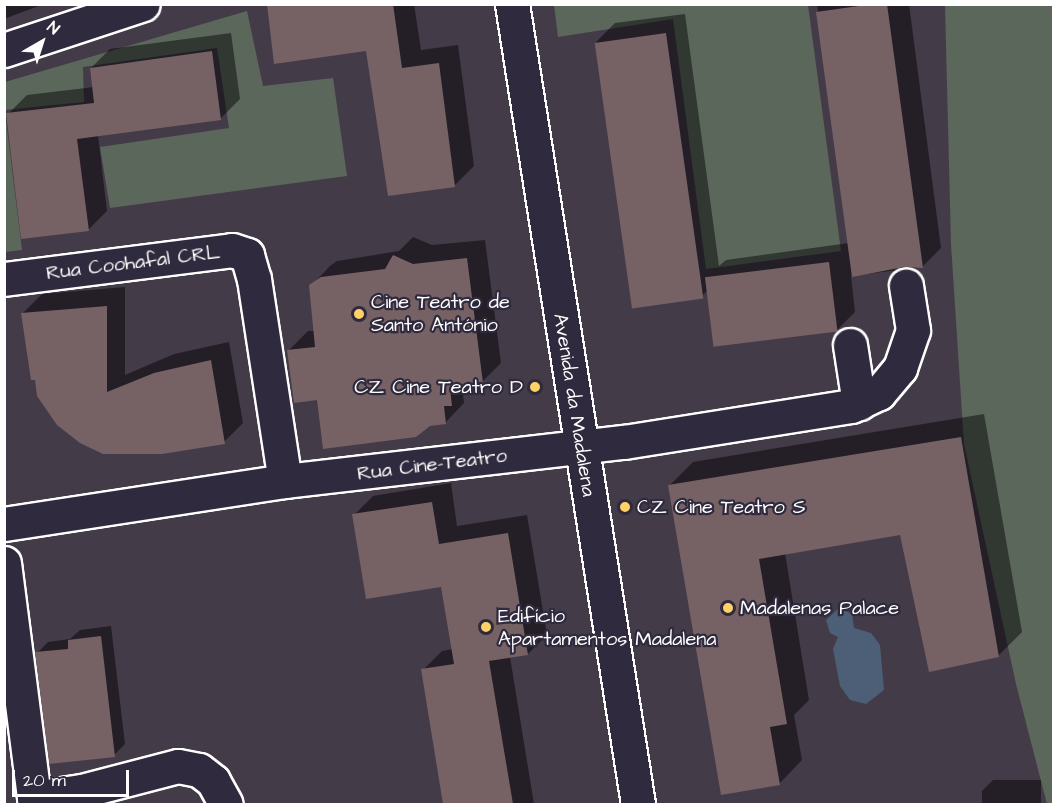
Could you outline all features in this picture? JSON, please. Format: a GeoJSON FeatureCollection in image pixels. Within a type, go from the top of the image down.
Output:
{"type":"FeatureCollection","features":[{"type":"Feature","properties":{"kind":"street"},"geometry":{"type":"LineString","coordinates":[[4,50],[143,4]]}},
{"type":"Feature","properties":{"kind":"street","name":"Avenida da Madalena"},"geometry":{"type":"LineString","coordinates":[[512,4],[638,804]]}},
{"type":"Feature","properties":{"kind":"street","name":"Rua Coohafal CRL"},"geometry":{"type":"LineString","coordinates":[[4,279],[232,250],[247,255],[254,279],[285,481]]}},
{"type":"Feature","properties":{"kind":"street","name":"Rua Cine-Teatro"},"geometry":{"type":"LineString","coordinates":[[4,524],[285,481],[580,447],[736,425],[859,403],[879,393],[900,368],[913,330],[906,286]]}},
{"type":"Feature","properties":{"kind":"street"},"geometry":{"type":"LineString","coordinates":[[850,345],[859,403]]}},
{"type":"Feature","properties":{"kind":"street"},"geometry":{"type":"LineString","coordinates":[[4,563],[34,801],[178,766],[199,770],[213,781],[226,804]]}},
{"type":"Feature","properties":{"kind":"green space"},"geometry":{"type":"Polygon","coordinates":[[[554,5],[808,5],[841,251],[706,269],[673,19],[558,37],[554,5]]]}},
{"type":"Feature","properties":{"kind":"green space"},"geometry":{"type":"Polygon","coordinates":[[[945,5],[1053,5],[1053,804],[1047,804],[1016,684],[964,444],[951,244],[945,5]]]}},
{"type":"Feature","properties":{"kind":"green space"},"geometry":{"type":"Polygon","coordinates":[[[247,11],[263,86],[333,78],[347,176],[110,208],[100,147],[229,128],[217,48],[83,67],[84,102],[5,110],[5,82],[247,11]]]}},
{"type":"Feature","properties":{"kind":"green space"},"geometry":{"type":"Polygon","coordinates":[[[5,112],[22,250],[4,252],[5,112]]]}},
{"type":"Feature","properties":{"kind":"water"},"geometry":{"type":"Polygon","coordinates":[[[839,608],[852,614],[854,628],[871,633],[880,645],[884,690],[866,704],[850,700],[840,686],[833,649],[838,637],[830,633],[826,620],[839,608]]]}},
{"type":"Feature","properties":{"kind":"building"},"geometry":{"type":"Polygon","coordinates":[[[267,4],[393,4],[402,68],[439,63],[455,187],[388,196],[366,51],[274,64],[267,4]]]}},
{"type":"Feature","properties":{"kind":"building"},"geometry":{"type":"Polygon","coordinates":[[[887,4],[923,268],[904,267],[852,277],[816,12],[887,4]]]}},
{"type":"Feature","properties":{"kind":"building"},"geometry":{"type":"Polygon","coordinates":[[[666,33],[703,298],[632,308],[595,43],[666,33]]]}},
{"type":"Feature","properties":{"kind":"building"},"geometry":{"type":"Polygon","coordinates":[[[212,51],[221,120],[77,139],[89,231],[21,239],[6,113],[94,103],[90,68],[212,51]]]}},
{"type":"Feature","properties":{"kind":"building"},"geometry":{"type":"Polygon","coordinates":[[[393,255],[413,264],[467,258],[483,383],[450,388],[452,406],[444,406],[446,424],[430,426],[416,437],[323,449],[317,400],[294,403],[287,350],[315,347],[309,285],[321,277],[385,269],[393,255]]]}},
{"type":"Feature","properties":{"kind":"building"},"geometry":{"type":"Polygon","coordinates":[[[829,262],[838,331],[713,347],[705,277],[829,262]]]}},
{"type":"Feature","properties":{"kind":"building"},"geometry":{"type":"Polygon","coordinates":[[[107,306],[107,392],[154,373],[211,360],[225,444],[162,454],[103,454],[80,443],[57,425],[37,396],[35,380],[31,380],[21,313],[107,306]]]}},
{"type":"Feature","properties":{"kind":"building","name":"Madalenas Palace"},"geometry":{"type":"Polygon","coordinates":[[[961,437],[999,657],[929,672],[900,535],[759,559],[787,724],[770,727],[780,785],[721,795],[668,485],[961,437]]]}},
{"type":"Feature","properties":{"kind":"building","name":"Edifício Apartamentos Madalena"},"geometry":{"type":"Polygon","coordinates":[[[432,502],[439,544],[508,533],[528,655],[489,661],[513,804],[443,804],[421,669],[454,664],[441,587],[366,599],[352,514],[432,502]]]}},
{"type":"Feature","properties":{"kind":"building"},"geometry":{"type":"Polygon","coordinates":[[[101,636],[115,757],[49,764],[35,652],[68,649],[68,640],[101,636]]]}},
{"type":"Feature","properties":{"kind":"place","name":"Cine Teatro de Santo António"},"geometry":{"type":"Point","coordinates":[359,314]}},
{"type":"Feature","properties":{"kind":"place","name":"CZ Cine Teatro D"},"geometry":{"type":"Point","coordinates":[535,387]}},
{"type":"Feature","properties":{"kind":"place","name":"CZ Cine Teatro S"},"geometry":{"type":"Point","coordinates":[625,507]}},
{"type":"Feature","properties":{"kind":"place","name":"Madalenas Palace"},"geometry":{"type":"Point","coordinates":[728,608]}},
{"type":"Feature","properties":{"kind":"place","name":"Edifício Apartamentos Madalena"},"geometry":{"type":"Point","coordinates":[486,627]}}]}
